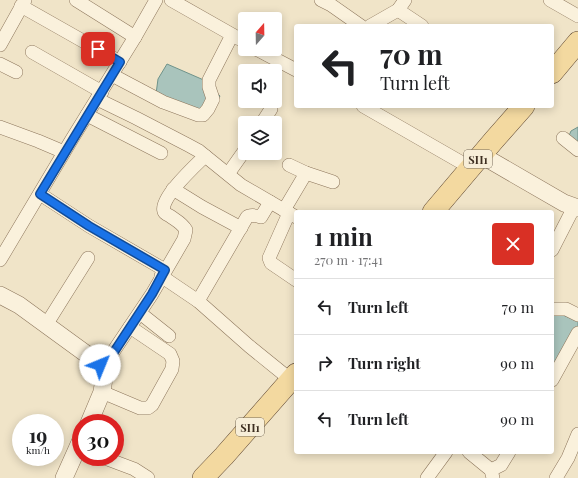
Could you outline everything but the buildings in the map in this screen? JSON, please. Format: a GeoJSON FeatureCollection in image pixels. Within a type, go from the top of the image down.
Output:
{"type":"FeatureCollection","features":[{"type":"Feature","properties":{"kind":"main road"},"geometry":{"type":"LineString","coordinates":[[554,71],[578,42]]}},
{"type":"Feature","properties":{"kind":"main road","name":"SH1"},"geometry":{"type":"LineString","coordinates":[[435,210],[522,108]]}},
{"type":"Feature","properties":{"kind":"main road","name":"SH1"},"geometry":{"type":"LineString","coordinates":[[203,478],[294,377]]}},
{"type":"Feature","properties":{"kind":"street"},"geometry":{"type":"LineString","coordinates":[[76,0],[135,37]]}},
{"type":"Feature","properties":{"kind":"street"},"geometry":{"type":"LineString","coordinates":[[0,260],[156,0]]}},
{"type":"Feature","properties":{"kind":"street"},"geometry":{"type":"LineString","coordinates":[[171,0],[238,38]]}},
{"type":"Feature","properties":{"kind":"street"},"geometry":{"type":"LineString","coordinates":[[322,0],[358,24]]}},
{"type":"Feature","properties":{"kind":"street"},"geometry":{"type":"LineString","coordinates":[[550,0],[578,16]]}},
{"type":"Feature","properties":{"kind":"street"},"geometry":{"type":"LineString","coordinates":[[0,45],[23,3],[120,62]]}},
{"type":"Feature","properties":{"kind":"street"},"geometry":{"type":"LineString","coordinates":[[373,24],[401,5],[420,24]]}},
{"type":"Feature","properties":{"kind":"street"},"geometry":{"type":"LineString","coordinates":[[112,75],[163,102],[198,115],[203,115],[213,99],[209,87],[209,80],[232,35]]}},
{"type":"Feature","properties":{"kind":"street"},"geometry":{"type":"LineString","coordinates":[[32,52],[136,118],[188,145],[205,156],[241,185],[290,213]]}},
{"type":"Feature","properties":{"kind":"street"},"geometry":{"type":"LineString","coordinates":[[269,56],[294,69]]}},
{"type":"Feature","properties":{"kind":"street"},"geometry":{"type":"LineString","coordinates":[[0,64],[16,72]]}},
{"type":"Feature","properties":{"kind":"street"},"geometry":{"type":"LineString","coordinates":[[367,108],[576,208],[554,246]]}},
{"type":"Feature","properties":{"kind":"street"},"geometry":{"type":"LineString","coordinates":[[266,116],[271,109]]}},
{"type":"Feature","properties":{"kind":"street"},"geometry":{"type":"LineString","coordinates":[[87,115],[161,153]]}},
{"type":"Feature","properties":{"kind":"street"},"geometry":{"type":"LineString","coordinates":[[0,127],[64,152]]}},
{"type":"Feature","properties":{"kind":"street"},"geometry":{"type":"LineString","coordinates":[[563,138],[578,150]]}},
{"type":"Feature","properties":{"kind":"street"},"geometry":{"type":"LineString","coordinates":[[100,365],[108,362],[152,294],[184,239],[186,230],[183,224],[165,213],[163,209],[164,204],[173,189],[205,156]]}},
{"type":"Feature","properties":{"kind":"street"},"geometry":{"type":"LineString","coordinates":[[228,174],[238,160]]}},
{"type":"Feature","properties":{"kind":"street"},"geometry":{"type":"LineString","coordinates":[[289,165],[306,173],[333,182]]}},
{"type":"Feature","properties":{"kind":"street"},"geometry":{"type":"LineString","coordinates":[[294,279],[270,263],[269,258],[290,213],[306,173]]}},
{"type":"Feature","properties":{"kind":"street"},"geometry":{"type":"LineString","coordinates":[[173,189],[241,228]]}},
{"type":"Feature","properties":{"kind":"street"},"geometry":{"type":"LineString","coordinates":[[40,194],[163,273],[240,338],[294,377]]}},
{"type":"Feature","properties":{"kind":"street"},"geometry":{"type":"LineString","coordinates":[[198,301],[249,216],[262,217],[270,202]]}},
{"type":"Feature","properties":{"kind":"street"},"geometry":{"type":"LineString","coordinates":[[46,325],[88,258]]}},
{"type":"Feature","properties":{"kind":"street"},"geometry":{"type":"LineString","coordinates":[[0,295],[19,306],[100,364],[104,378],[102,392],[93,414]]}},
{"type":"Feature","properties":{"kind":"street"},"geometry":{"type":"LineString","coordinates":[[554,310],[566,309],[578,315]]}},
{"type":"Feature","properties":{"kind":"street"},"geometry":{"type":"LineString","coordinates":[[140,313],[169,336]]}},
{"type":"Feature","properties":{"kind":"street"},"geometry":{"type":"LineString","coordinates":[[102,392],[140,408],[148,408],[152,405],[172,369],[173,361],[170,354],[130,327]]}},
{"type":"Feature","properties":{"kind":"street"},"geometry":{"type":"LineString","coordinates":[[554,376],[578,333]]}},
{"type":"Feature","properties":{"kind":"street"},"geometry":{"type":"LineString","coordinates":[[556,478],[568,458],[578,434]]}},
{"type":"Feature","properties":{"kind":"street"},"geometry":{"type":"LineString","coordinates":[[427,478],[445,454]]}},
{"type":"Feature","properties":{"kind":"street"},"geometry":{"type":"LineString","coordinates":[[471,454],[492,474],[501,465],[508,454]]}},
{"type":"Feature","properties":{"kind":"street"},"geometry":{"type":"LineString","coordinates":[[64,478],[72,462]]}},
{"type":"Feature","properties":{"kind":"street"},"geometry":{"type":"LineString","coordinates":[[124,465],[134,469],[148,478]]}},
{"type":"Feature","properties":{"kind":"water"},"geometry":{"type":"Polygon","coordinates":[[[167,64],[206,81],[220,96],[210,113],[156,94],[158,79],[167,64]]]}},
{"type":"Feature","properties":{"kind":"water"},"geometry":{"type":"Polygon","coordinates":[[[578,127],[578,146],[568,138],[571,131],[578,127]]]}},
{"type":"Feature","properties":{"kind":"water"},"geometry":{"type":"Polygon","coordinates":[[[558,313],[578,321],[578,328],[554,366],[554,315],[558,313]]]}},
{"type":"Feature","properties":{"kind":"route"},"geometry":{"type":"LineString","coordinates":[[98,49],[120,62],[40,194],[89,226],[165,270],[152,294],[108,362],[100,365]]}}]}
